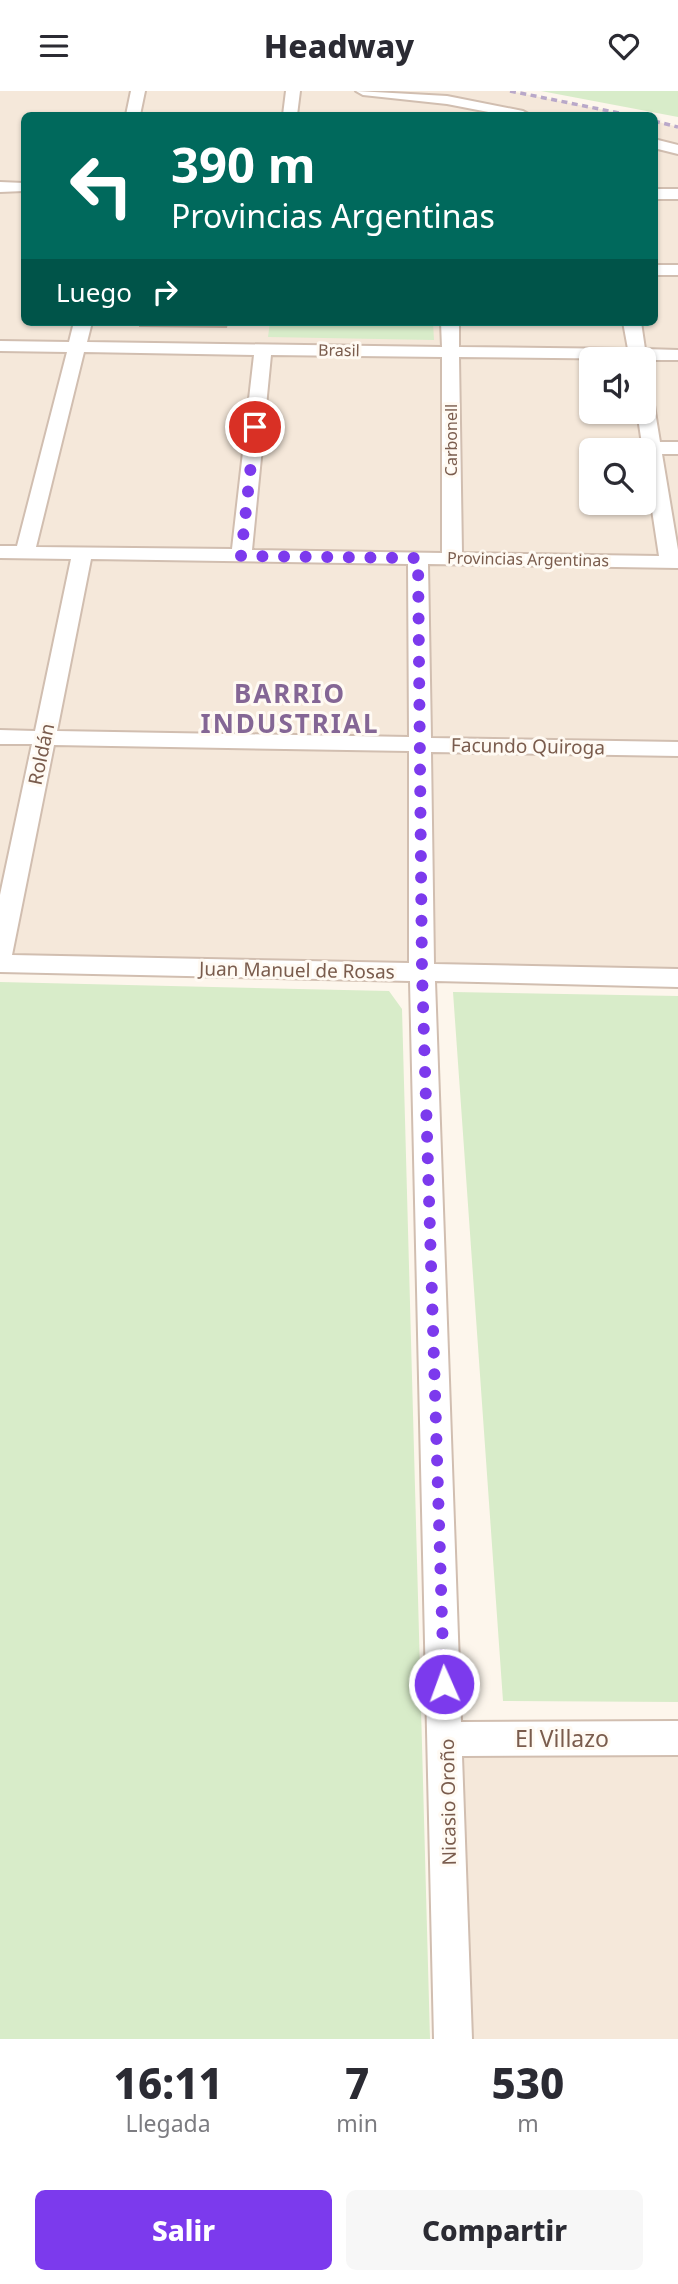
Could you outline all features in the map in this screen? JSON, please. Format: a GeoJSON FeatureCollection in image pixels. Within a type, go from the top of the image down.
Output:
{"type":"FeatureCollection","features":[{"type":"Feature","properties":{"kind":"street"},"geometry":{"type":"LineString","coordinates":[[134,112],[138,91]]}},
{"type":"Feature","properties":{"kind":"street"},"geometry":{"type":"LineString","coordinates":[[290,112],[293,91]]}},
{"type":"Feature","properties":{"kind":"street"},"geometry":{"type":"LineString","coordinates":[[363,91],[447,100],[508,112]]}},
{"type":"Feature","properties":{"kind":"street"},"geometry":{"type":"LineString","coordinates":[[447,100],[461,91]]}},
{"type":"Feature","properties":{"kind":"street"},"geometry":{"type":"LineString","coordinates":[[447,100],[447,112]]}},
{"type":"Feature","properties":{"kind":"street"},"geometry":{"type":"LineString","coordinates":[[658,144],[678,150]]}},
{"type":"Feature","properties":{"kind":"street"},"geometry":{"type":"LineString","coordinates":[[0,187],[21,187]]}},
{"type":"Feature","properties":{"kind":"street"},"geometry":{"type":"LineString","coordinates":[[658,194],[678,194]]}},
{"type":"Feature","properties":{"kind":"street"},"geometry":{"type":"LineString","coordinates":[[658,270],[678,270]]}},
{"type":"Feature","properties":{"kind":"street"},"geometry":{"type":"LineString","coordinates":[[25,552],[82,326]]}},
{"type":"Feature","properties":{"kind":"street","name":"Carbonell"},"geometry":{"type":"LineString","coordinates":[[450,326],[452,558]]}},
{"type":"Feature","properties":{"kind":"street"},"geometry":{"type":"LineString","coordinates":[[633,326],[636,347]]}},
{"type":"Feature","properties":{"kind":"street","name":"Brasil"},"geometry":{"type":"LineString","coordinates":[[0,346],[579,355]]}},
{"type":"Feature","properties":{"kind":"street"},"geometry":{"type":"LineString","coordinates":[[241,556],[263,349]]}},
{"type":"Feature","properties":{"kind":"street","name":"Brasil"},"geometry":{"type":"LineString","coordinates":[[656,356],[678,355]]}},
{"type":"Feature","properties":{"kind":"street"},"geometry":{"type":"LineString","coordinates":[[656,448],[678,448]]}},
{"type":"Feature","properties":{"kind":"street"},"geometry":{"type":"LineString","coordinates":[[656,469],[674,562]]}},
{"type":"Feature","properties":{"kind":"street","name":"Provincias Argentinas"},"geometry":{"type":"LineString","coordinates":[[0,552],[674,562]]}},
{"type":"Feature","properties":{"kind":"street","name":"Roldán"},"geometry":{"type":"LineString","coordinates":[[0,954],[82,553]]}},
{"type":"Feature","properties":{"kind":"street","name":"Nicasio Oroño"},"geometry":{"type":"LineString","coordinates":[[418,558],[422,972],[453,2039]]}},
{"type":"Feature","properties":{"kind":"street","name":"Facundo Quiroga"},"geometry":{"type":"LineString","coordinates":[[0,737],[678,749]]}},
{"type":"Feature","properties":{"kind":"street","name":"Juan Manuel de Rosas"},"geometry":{"type":"LineString","coordinates":[[0,963],[678,978]]}},
{"type":"Feature","properties":{"kind":"street","name":"El Villazo"},"geometry":{"type":"LineString","coordinates":[[446,1739],[678,1738]]}},
{"type":"Feature","properties":{"kind":"shaded area"},"geometry":{"type":"Polygon","coordinates":[[[0,91],[510,91],[614,112],[21,112],[21,326],[658,326],[658,122],[678,127],[678,978],[0,963],[0,91]]]}},
{"type":"Feature","properties":{"kind":"shaded area"},"geometry":{"type":"Polygon","coordinates":[[[678,1738],[678,2039],[453,2039],[446,1739],[678,1738]]]}},
{"type":"Feature","properties":{"kind":"green space"},"geometry":{"type":"Polygon","coordinates":[[[541,91],[678,91],[678,117],[541,91]]]}},
{"type":"Feature","properties":{"kind":"green space"},"geometry":{"type":"Polygon","coordinates":[[[269,326],[433,326],[434,340],[268,337],[269,326]]]}},
{"type":"Feature","properties":{"kind":"green space"},"geometry":{"type":"Polygon","coordinates":[[[0,982],[389,991],[402,1009],[430,2039],[0,2039],[0,982]]]}},
{"type":"Feature","properties":{"kind":"green space"},"geometry":{"type":"Polygon","coordinates":[[[453,992],[678,996],[678,1702],[503,1701],[453,992]]]}},
{"type":"Feature","properties":{"kind":"railway"},"geometry":{"type":"LineString","coordinates":[[510,91],[614,112]]}},
{"type":"Feature","properties":{"kind":"railway"},"geometry":{"type":"LineString","coordinates":[[658,122],[678,127]]}},
{"type":"Feature","properties":{"kind":"district","name":"BARRIO INDUSTRIAL"},"geometry":{"type":"Point","coordinates":[290,708]}},
{"type":"Feature","properties":{"kind":"route"},"geometry":{"type":"LineString","coordinates":[[255,427],[241,556],[418,558],[422,972],[444,1684]]}}]}
